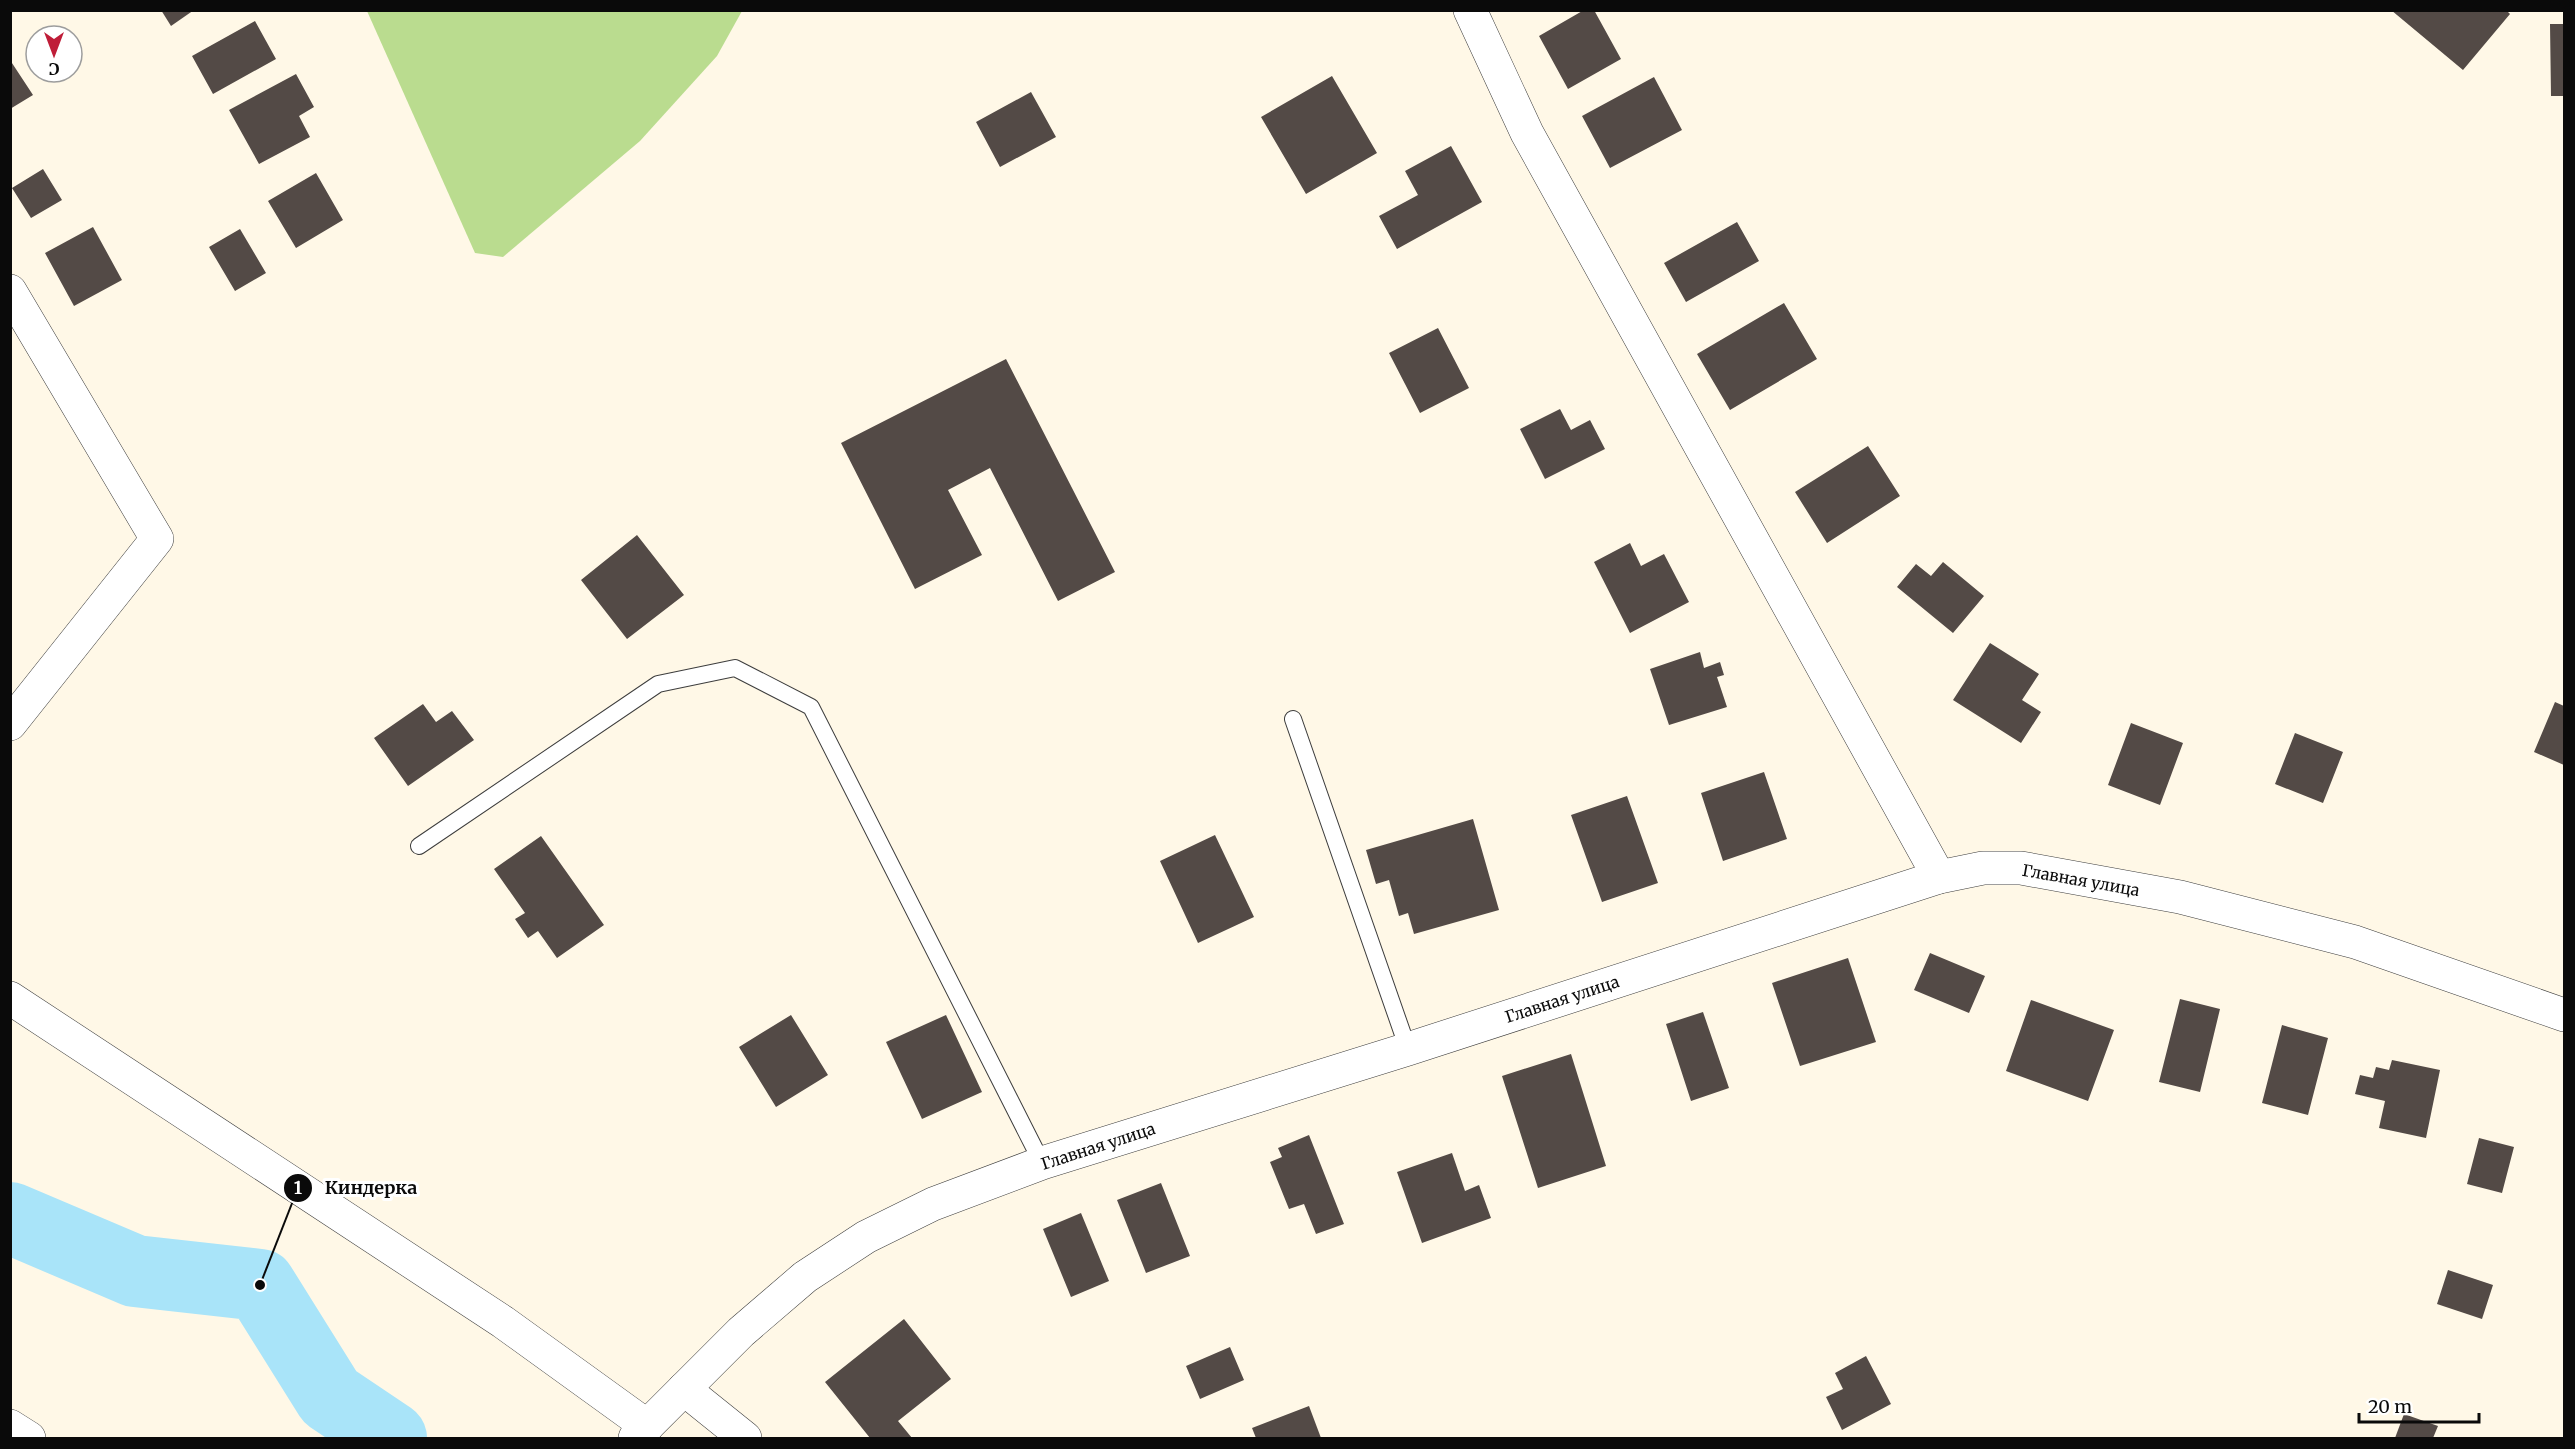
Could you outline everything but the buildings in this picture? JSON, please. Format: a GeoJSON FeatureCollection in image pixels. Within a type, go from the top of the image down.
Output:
{"type":"FeatureCollection","features":[{"type":"Feature","properties":{"kind":"street"},"geometry":{"type":"LineString","coordinates":[[1470,10],[1527,133],[1939,877]]}},
{"type":"Feature","properties":{"kind":"street"},"geometry":{"type":"LineString","coordinates":[[10,291],[157,539],[10,724]]}},
{"type":"Feature","properties":{"kind":"street","name":"Главная улица"},"geometry":{"type":"LineString","coordinates":[[641,1432],[741,1332],[805,1276],[866,1237],[933,1204],[1042,1163],[1408,1049],[1939,877],[1983,868],[2021,868],[2180,897],[2355,942],[2565,1015]]}},
{"type":"Feature","properties":{"kind":"street"},"geometry":{"type":"LineString","coordinates":[[10,998],[503,1322],[641,1432]]}},
{"type":"Feature","properties":{"kind":"street"},"geometry":{"type":"LineString","coordinates":[[684,1389],[746,1438]]}},
{"type":"Feature","properties":{"kind":"street"},"geometry":{"type":"LineString","coordinates":[[10,1426],[29,1438]]}},
{"type":"Feature","properties":{"kind":"lane"},"geometry":{"type":"LineString","coordinates":[[418,846],[658,684],[735,668],[811,707],[1042,1163]]}},
{"type":"Feature","properties":{"kind":"lane"},"geometry":{"type":"LineString","coordinates":[[1293,719],[1408,1049]]}},
{"type":"Feature","properties":{"kind":"green space"},"geometry":{"type":"Polygon","coordinates":[[[367,11],[742,11],[717,56],[640,141],[503,257],[475,253],[367,11]]]}},
{"type":"Feature","properties":{"kind":"waterway"},"geometry":{"type":"LineString","coordinates":[[10,1218],[135,1271],[260,1285],[330,1397],[391,1438]]}},
{"type":"Feature","properties":{"kind":"place","name":"Киндерка"},"geometry":{"type":"Point","coordinates":[260,1285]}}]}
